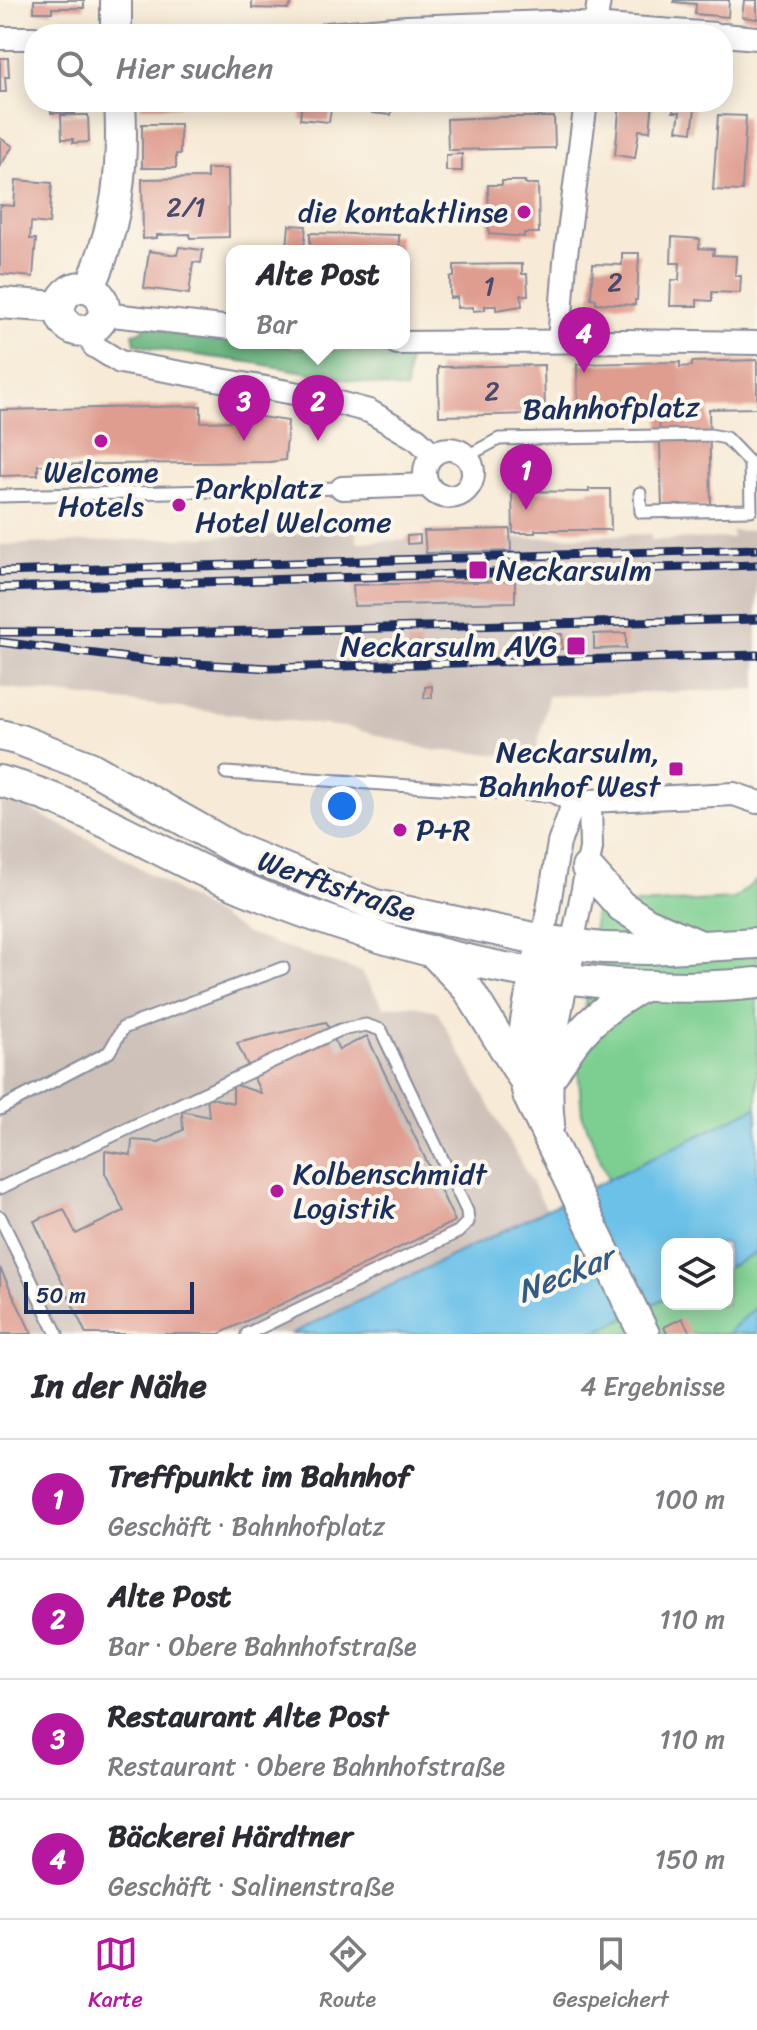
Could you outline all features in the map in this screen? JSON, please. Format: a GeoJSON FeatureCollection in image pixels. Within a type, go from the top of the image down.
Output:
{"type":"FeatureCollection","features":[{"type":"Feature","properties":{"kind":"main road"},"geometry":{"type":"LineString","coordinates":[[116,0],[116,24]]}},
{"type":"Feature","properties":{"kind":"main road"},"geometry":{"type":"LineString","coordinates":[[93,311],[119,195],[121,112]]}},
{"type":"Feature","properties":{"kind":"main road"},"geometry":{"type":"LineString","coordinates":[[0,303],[59,307],[62,297],[80,287],[93,311]]}},
{"type":"Feature","properties":{"kind":"main road","name":"Werftstraße"},"geometry":{"type":"LineString","coordinates":[[0,735],[90,767],[235,849],[375,905],[557,943],[648,949],[757,943]]}},
{"type":"Feature","properties":{"kind":"main road","name":"Werftstraße"},"geometry":{"type":"LineString","coordinates":[[0,781],[112,826],[235,885],[351,928],[432,951],[550,976],[643,986],[757,983]]}},
{"type":"Feature","properties":{"kind":"main road"},"geometry":{"type":"LineString","coordinates":[[587,868],[621,906],[647,923],[702,947]]}},
{"type":"Feature","properties":{"kind":"main road"},"geometry":{"type":"LineString","coordinates":[[557,943],[550,976],[529,1001],[535,1079],[529,1097],[644,1334]]}},
{"type":"Feature","properties":{"kind":"main road"},"geometry":{"type":"LineString","coordinates":[[432,951],[468,989],[535,1079]]}},
{"type":"Feature","properties":{"kind":"main road"},"geometry":{"type":"LineString","coordinates":[[535,1079],[596,1016],[643,986]]}},
{"type":"Feature","properties":{"kind":"street"},"geometry":{"type":"LineString","coordinates":[[596,24],[599,0]]}},
{"type":"Feature","properties":{"kind":"street"},"geometry":{"type":"LineString","coordinates":[[489,24],[563,24]]}},
{"type":"Feature","properties":{"kind":"street"},"geometry":{"type":"LineString","coordinates":[[733,36],[757,38]]}},
{"type":"Feature","properties":{"kind":"street"},"geometry":{"type":"LineString","coordinates":[[0,38],[24,38]]}},
{"type":"Feature","properties":{"kind":"street"},"geometry":{"type":"LineString","coordinates":[[559,341],[565,262],[585,112]]}},
{"type":"Feature","properties":{"kind":"street"},"geometry":{"type":"LineString","coordinates":[[226,327],[93,311],[94,346],[120,362],[316,397],[374,413],[417,439],[433,454],[425,469],[428,485],[436,494],[447,497],[459,495],[468,489],[473,478],[473,466],[467,456]]}},
{"type":"Feature","properties":{"kind":"street"},"geometry":{"type":"LineString","coordinates":[[410,343],[757,343]]}},
{"type":"Feature","properties":{"kind":"street","name":"Bahnhofplatz"},"geometry":{"type":"LineString","coordinates":[[433,454],[451,448],[467,456]]}},
{"type":"Feature","properties":{"kind":"street"},"geometry":{"type":"LineString","coordinates":[[342,488],[375,482],[428,485]]}},
{"type":"Feature","properties":{"kind":"street"},"geometry":{"type":"LineString","coordinates":[[581,804],[734,794],[757,802]]}},
{"type":"Feature","properties":{"kind":"street"},"geometry":{"type":"LineString","coordinates":[[557,943],[559,843],[581,804]]}},
{"type":"Feature","properties":{"kind":"street"},"geometry":{"type":"LineString","coordinates":[[557,943],[587,868],[591,848],[581,804]]}},
{"type":"Feature","properties":{"kind":"street"},"geometry":{"type":"LineString","coordinates":[[757,809],[757,817]]}},
{"type":"Feature","properties":{"kind":"lane","name":"Bahnhofplatz"},"geometry":{"type":"LineString","coordinates":[[467,456],[499,439],[710,435],[726,438],[753,463]]}},
{"type":"Feature","properties":{"kind":"lane"},"geometry":{"type":"LineString","coordinates":[[640,493],[641,512],[751,510],[753,463]]}},
{"type":"Feature","properties":{"kind":"lane"},"geometry":{"type":"LineString","coordinates":[[0,496],[342,488]]}},
{"type":"Feature","properties":{"kind":"lane"},"geometry":{"type":"LineString","coordinates":[[226,773],[551,796],[581,804]]}},
{"type":"Feature","properties":{"kind":"lane"},"geometry":{"type":"LineString","coordinates":[[0,1109],[109,1052],[123,1028],[283,968]]}},
{"type":"Feature","properties":{"kind":"lane"},"geometry":{"type":"LineString","coordinates":[[0,1188],[340,1030],[366,1025],[381,1030],[467,1211],[468,1222],[458,1232],[247,1334]]}},
{"type":"Feature","properties":{"kind":"lane"},"geometry":{"type":"LineString","coordinates":[[0,1217],[57,1334]]}},
{"type":"Feature","properties":{"kind":"shaded area"},"geometry":{"type":"Polygon","coordinates":[[[757,530],[757,689],[548,696],[535,757],[431,750],[351,728],[0,687],[0,545],[357,531],[357,542],[407,540],[408,545],[460,543],[461,540],[651,534],[651,540],[732,538],[732,531],[757,530]]]}},
{"type":"Feature","properties":{"kind":"shaded area"},"geometry":{"type":"Polygon","coordinates":[[[0,802],[29,809],[111,850],[247,934],[361,972],[384,1007],[411,1005],[437,1011],[547,1210],[291,1334],[0,1334],[0,802]]]}},
{"type":"Feature","properties":{"kind":"green space"},"geometry":{"type":"Polygon","coordinates":[[[145,323],[172,333],[226,339],[226,349],[320,349],[409,355],[406,390],[135,344],[133,333],[144,330],[145,323]]]}},
{"type":"Feature","properties":{"kind":"green space"},"geometry":{"type":"Polygon","coordinates":[[[757,880],[757,1107],[609,1181],[582,1114],[578,1065],[596,906],[734,899],[757,880]]]}},
{"type":"Feature","properties":{"kind":"green space"},"geometry":{"type":"Polygon","coordinates":[[[757,1253],[757,1306],[727,1334],[591,1334],[661,1300],[661,1310],[733,1310],[733,1265],[757,1253]]]}},
{"type":"Feature","properties":{"kind":"water","name":"Neckar"},"geometry":{"type":"Polygon","coordinates":[[[757,1107],[757,1253],[733,1265],[733,1238],[661,1238],[661,1300],[591,1334],[291,1334],[757,1107]]]}},
{"type":"Feature","properties":{"kind":"water"},"geometry":{"type":"Polygon","coordinates":[[[757,1306],[757,1334],[727,1334],[757,1306]]]}},
{"type":"Feature","properties":{"kind":"building"},"geometry":{"type":"Polygon","coordinates":[[[34,0],[84,0],[84,8],[52,8],[52,12],[34,12],[34,0]]]}},
{"type":"Feature","properties":{"kind":"building"},"geometry":{"type":"Polygon","coordinates":[[[252,0],[290,0],[292,3],[288,9],[252,8],[252,0]]]}},
{"type":"Feature","properties":{"kind":"building"},"geometry":{"type":"Polygon","coordinates":[[[674,0],[729,0],[728,17],[695,14],[696,4],[674,0]]]}},
{"type":"Feature","properties":{"kind":"building"},"geometry":{"type":"Polygon","coordinates":[[[744,0],[757,0],[757,19],[742,17],[744,0]]]}},
{"type":"Feature","properties":{"kind":"building"},"geometry":{"type":"Polygon","coordinates":[[[0,58],[8,58],[6,92],[0,92],[0,58]]]}},
{"type":"Feature","properties":{"kind":"building"},"geometry":{"type":"Polygon","coordinates":[[[301,112],[331,112],[329,122],[300,119],[301,112]]]}},
{"type":"Feature","properties":{"kind":"building"},"geometry":{"type":"Polygon","coordinates":[[[619,112],[652,112],[650,131],[639,130],[635,158],[615,155],[619,112]]]}},
{"type":"Feature","properties":{"kind":"building"},"geometry":{"type":"Polygon","coordinates":[[[680,112],[695,112],[692,132],[677,130],[680,112]]]}},
{"type":"Feature","properties":{"kind":"building"},"geometry":{"type":"Polygon","coordinates":[[[61,115],[88,115],[89,142],[73,143],[73,139],[62,139],[61,115]]]}},
{"type":"Feature","properties":{"kind":"building"},"geometry":{"type":"Polygon","coordinates":[[[718,115],[746,116],[742,191],[713,190],[718,115]]]}},
{"type":"Feature","properties":{"kind":"building"},"geometry":{"type":"Polygon","coordinates":[[[554,117],[555,148],[448,150],[447,119],[554,117]]]}},
{"type":"Feature","properties":{"kind":"building"},"geometry":{"type":"Polygon","coordinates":[[[142,124],[180,124],[180,154],[176,154],[176,168],[142,168],[142,124]]]}},
{"type":"Feature","properties":{"kind":"building"},"geometry":{"type":"Polygon","coordinates":[[[0,138],[13,146],[0,166],[0,138]]]}},
{"type":"Feature","properties":{"kind":"building"},"geometry":{"type":"Polygon","coordinates":[[[462,154],[462,171],[446,171],[446,155],[462,154]]]}},
{"type":"Feature","properties":{"kind":"building"},"geometry":{"type":"Polygon","coordinates":[[[207,169],[228,169],[229,237],[190,238],[190,234],[157,235],[157,238],[143,239],[142,179],[207,178],[207,169]]]}},
{"type":"Feature","properties":{"kind":"building"},"geometry":{"type":"Polygon","coordinates":[[[16,180],[52,183],[49,224],[31,222],[30,239],[36,239],[33,277],[0,274],[0,205],[14,206],[16,180]]]}},
{"type":"Feature","properties":{"kind":"building"},"geometry":{"type":"Polygon","coordinates":[[[502,181],[538,184],[539,233],[524,233],[524,237],[489,234],[488,185],[502,185],[502,181]]]}},
{"type":"Feature","properties":{"kind":"building"},"geometry":{"type":"Polygon","coordinates":[[[289,225],[306,226],[304,245],[287,245],[289,225]]]}},
{"type":"Feature","properties":{"kind":"building"},"geometry":{"type":"Polygon","coordinates":[[[310,233],[399,235],[399,245],[310,245],[310,233]]]}},
{"type":"Feature","properties":{"kind":"building"},"geometry":{"type":"Polygon","coordinates":[[[672,237],[700,239],[699,248],[714,249],[713,255],[736,256],[735,276],[741,276],[740,293],[712,292],[712,301],[697,300],[697,306],[670,306],[671,280],[679,280],[680,263],[671,263],[672,237]]]}},
{"type":"Feature","properties":{"kind":"building"},"geometry":{"type":"Polygon","coordinates":[[[179,247],[203,250],[201,263],[193,262],[189,294],[144,288],[149,251],[177,255],[179,247]]]}},
{"type":"Feature","properties":{"kind":"building"},"geometry":{"type":"Polygon","coordinates":[[[622,253],[639,253],[635,305],[596,303],[596,299],[591,298],[593,264],[622,265],[622,253]]]}},
{"type":"Feature","properties":{"kind":"building"},"geometry":{"type":"Polygon","coordinates":[[[522,264],[522,274],[527,274],[528,295],[521,295],[522,306],[496,310],[496,306],[485,306],[485,310],[473,311],[473,307],[457,308],[457,297],[450,298],[450,277],[454,277],[454,265],[522,264]]]}},
{"type":"Feature","properties":{"kind":"building"},"geometry":{"type":"Polygon","coordinates":[[[757,360],[757,408],[709,409],[711,507],[662,508],[659,411],[578,413],[577,364],[680,362],[680,367],[692,366],[692,362],[757,360]]]}},
{"type":"Feature","properties":{"kind":"building"},"geometry":{"type":"Polygon","coordinates":[[[544,365],[545,414],[439,416],[438,367],[544,365]]]}},
{"type":"Feature","properties":{"kind":"building","name":"Welcome Hotels"},"geometry":{"type":"Polygon","coordinates":[[[201,406],[201,422],[241,421],[241,414],[288,421],[285,460],[38,465],[38,475],[0,476],[0,410],[201,406]]]}},
{"type":"Feature","properties":{"kind":"building"},"geometry":{"type":"Polygon","coordinates":[[[589,489],[610,489],[611,530],[513,533],[512,491],[589,492],[589,489]]]}},
{"type":"Feature","properties":{"kind":"building"},"geometry":{"type":"Polygon","coordinates":[[[510,529],[511,551],[426,553],[424,531],[510,529]]]}},
{"type":"Feature","properties":{"kind":"building"},"geometry":{"type":"Polygon","coordinates":[[[420,535],[420,543],[407,544],[407,536],[420,535]]]}},
{"type":"Feature","properties":{"kind":"building"},"geometry":{"type":"Polygon","coordinates":[[[515,581],[515,602],[354,606],[353,585],[515,581]]]}},
{"type":"Feature","properties":{"kind":"building"},"geometry":{"type":"Polygon","coordinates":[[[626,633],[626,648],[594,649],[594,634],[626,633]]]}},
{"type":"Feature","properties":{"kind":"building"},"geometry":{"type":"Polygon","coordinates":[[[530,634],[562,634],[562,649],[530,650],[530,634]]]}},
{"type":"Feature","properties":{"kind":"building"},"geometry":{"type":"Polygon","coordinates":[[[407,642],[420,642],[420,650],[407,651],[407,642]]]}},
{"type":"Feature","properties":{"kind":"building"},"geometry":{"type":"Polygon","coordinates":[[[432,686],[432,698],[424,698],[425,687],[432,686]]]}},
{"type":"Feature","properties":{"kind":"building","name":"Kolbenschmidt Logistik"},"geometry":{"type":"Polygon","coordinates":[[[326,1022],[339,1050],[367,1036],[455,1221],[219,1334],[86,1334],[34,1221],[64,1209],[76,1234],[124,1211],[105,1173],[105,1151],[131,1155],[132,1140],[159,1142],[183,1130],[182,1111],[209,1117],[207,1097],[233,1103],[233,1084],[261,1093],[237,1043],[326,1022]]]}},
{"type":"Feature","properties":{"kind":"building"},"geometry":{"type":"Polygon","coordinates":[[[0,1268],[32,1334],[0,1334],[0,1268]]]}},
{"type":"Feature","properties":{"kind":"building"},"geometry":{"type":"Polygon","coordinates":[[[682,1318],[691,1334],[667,1334],[664,1327],[682,1318]]]}},
{"type":"Feature","properties":{"kind":"railway"},"geometry":{"type":"LineString","coordinates":[[0,572],[757,549]]}},
{"type":"Feature","properties":{"kind":"railway"},"geometry":{"type":"LineString","coordinates":[[0,588],[757,565]]}},
{"type":"Feature","properties":{"kind":"railway"},"geometry":{"type":"LineString","coordinates":[[0,632],[168,633],[757,619]]}},
{"type":"Feature","properties":{"kind":"railway"},"geometry":{"type":"LineString","coordinates":[[0,642],[159,662],[270,668],[757,655]]}},
{"type":"Feature","properties":{"kind":"place","name":"die kontaktlinse"},"geometry":{"type":"Point","coordinates":[524,212]}},
{"type":"Feature","properties":{"kind":"place","name":"Bäckerei Härdtner"},"geometry":{"type":"Point","coordinates":[584,373]}},
{"type":"Feature","properties":{"kind":"place","name":"Welcome Hotels"},"geometry":{"type":"Point","coordinates":[101,441]}},
{"type":"Feature","properties":{"kind":"place","name":"Restaurant Alte Post"},"geometry":{"type":"Point","coordinates":[244,441]}},
{"type":"Feature","properties":{"kind":"place","name":"Alte Post"},"geometry":{"type":"Point","coordinates":[318,441]}},
{"type":"Feature","properties":{"kind":"place","name":"Parkplatz Hotel Welcome"},"geometry":{"type":"Point","coordinates":[179,505]}},
{"type":"Feature","properties":{"kind":"place","name":"Treffpunkt im Bahnhof"},"geometry":{"type":"Point","coordinates":[526,510]}},
{"type":"Feature","properties":{"kind":"place","name":"Neckarsulm"},"geometry":{"type":"Point","coordinates":[478,570]}},
{"type":"Feature","properties":{"kind":"place","name":"Neckarsulm AVG"},"geometry":{"type":"Point","coordinates":[576,646]}},
{"type":"Feature","properties":{"kind":"place","name":"Neckarsulm, Bahnhof West"},"geometry":{"type":"Point","coordinates":[676,769]}},
{"type":"Feature","properties":{"kind":"place","name":"P+R"},"geometry":{"type":"Point","coordinates":[400,830]}},
{"type":"Feature","properties":{"kind":"place","name":"Kolbenschmidt Logistik"},"geometry":{"type":"Point","coordinates":[277,1191]}}]}
